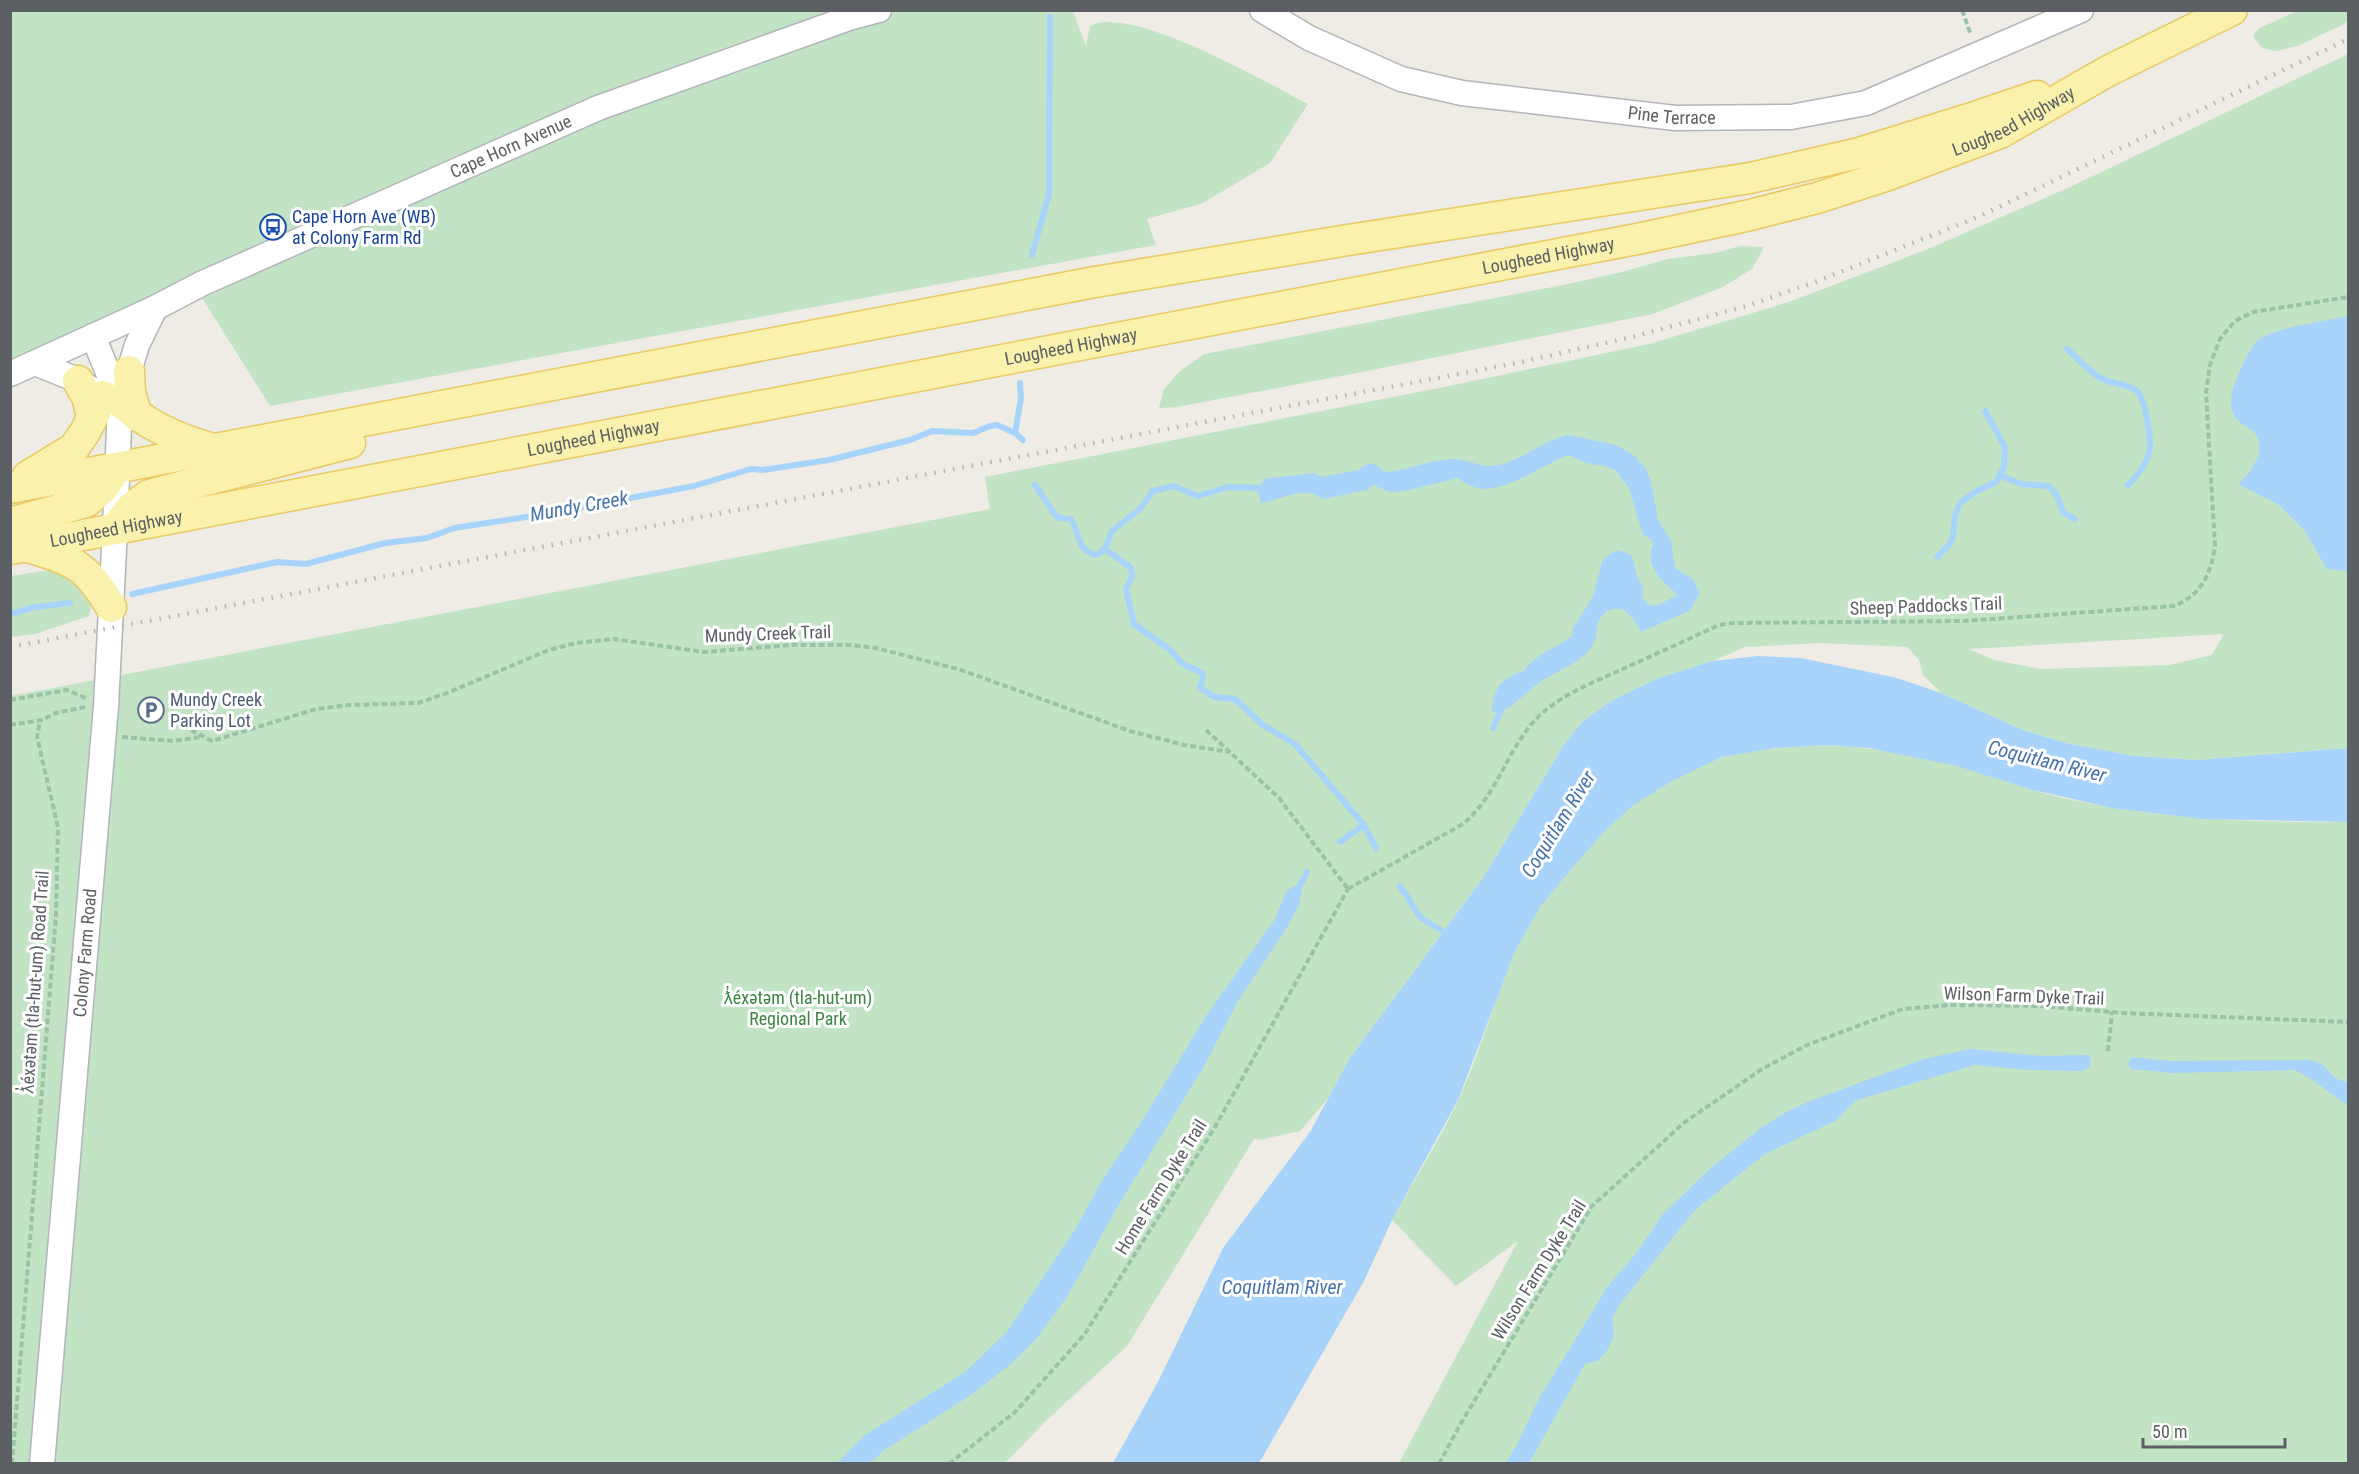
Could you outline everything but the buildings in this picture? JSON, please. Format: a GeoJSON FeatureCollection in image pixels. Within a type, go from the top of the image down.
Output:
{"type":"FeatureCollection","features":[{"type":"Feature","properties":{"kind":"main road","name":"Lougheed Highway"},"geometry":{"type":"LineString","coordinates":[[16,540],[115,529],[1637,239],[1755,214],[1854,186],[2000,133],[2108,71],[2232,10]]}},
{"type":"Feature","properties":{"kind":"main road","name":"Lougheed Highway"},"geometry":{"type":"LineString","coordinates":[[10,487],[117,454],[216,449],[1167,270],[1714,184],[1796,168],[1897,142],[2108,71]]}},
{"type":"Feature","properties":{"kind":"main road"},"geometry":{"type":"LineString","coordinates":[[10,487],[71,450],[106,403],[130,393],[129,371]]}},
{"type":"Feature","properties":{"kind":"main road"},"geometry":{"type":"LineString","coordinates":[[115,529],[134,505],[149,495],[380,435],[567,382]]}},
{"type":"Feature","properties":{"kind":"main road"},"geometry":{"type":"LineString","coordinates":[[106,403],[169,435],[216,449]]}},
{"type":"Feature","properties":{"kind":"main road"},"geometry":{"type":"LineString","coordinates":[[16,540],[86,502],[100,491],[117,454]]}},
{"type":"Feature","properties":{"kind":"main road"},"geometry":{"type":"LineString","coordinates":[[16,540],[79,566],[93,579],[111,607]]}},
{"type":"Feature","properties":{"kind":"street","name":"Cape Horn Avenue"},"geometry":{"type":"LineString","coordinates":[[10,374],[155,308],[214,278],[598,108],[849,18],[879,10]]}},
{"type":"Feature","properties":{"kind":"street","name":"Pine Terrace"},"geometry":{"type":"LineString","coordinates":[[1262,10],[1309,38],[1401,80],[1462,93],[1676,118],[1791,117],[1866,103],[2081,10]]}},
{"type":"Feature","properties":{"kind":"street"},"geometry":{"type":"LineString","coordinates":[[129,371],[137,345],[155,308]]}},
{"type":"Feature","properties":{"kind":"street","name":"Colony Farm Road"},"geometry":{"type":"LineString","coordinates":[[42,1464],[106,706],[115,529],[117,454],[106,403],[87,339]]}},
{"type":"Feature","properties":{"kind":"street"},"geometry":{"type":"LineString","coordinates":[[35,363],[106,403]]}},
{"type":"Feature","properties":{"kind":"path"},"geometry":{"type":"LineString","coordinates":[[1962,10],[1978,54]]}},
{"type":"Feature","properties":{"kind":"path","name":"Sheep Paddocks Trail"},"geometry":{"type":"LineString","coordinates":[[1348,889],[1463,824],[1475,814],[1487,800],[1529,727],[1547,708],[1570,693],[1719,625],[1964,621],[2174,606],[2187,601],[2204,582],[2212,565],[2216,546],[2206,393],[2210,365],[2220,339],[2235,321],[2253,312],[2349,297]]}},
{"type":"Feature","properties":{"kind":"path","name":"Mundy Creek Trail"},"geometry":{"type":"LineString","coordinates":[[123,738],[173,741],[202,737],[216,741],[224,736],[316,709],[349,705],[418,703],[549,650],[576,643],[614,639],[704,652],[812,645],[876,648],[961,670],[1130,731],[1184,745],[1230,752]]}},
{"type":"Feature","properties":{"kind":"path"},"geometry":{"type":"LineString","coordinates":[[10,700],[67,690],[106,706]]}},
{"type":"Feature","properties":{"kind":"path"},"geometry":{"type":"LineString","coordinates":[[10,725],[40,720],[56,713],[79,708],[106,706]]}},
{"type":"Feature","properties":{"kind":"path","name":"ƛ̓éxətəm (tla-hut-um) Road Trail"},"geometry":{"type":"LineString","coordinates":[[12,1464],[56,915],[58,827],[37,737],[40,720]]}},
{"type":"Feature","properties":{"kind":"path"},"geometry":{"type":"LineString","coordinates":[[175,722],[202,737]]}},
{"type":"Feature","properties":{"kind":"path"},"geometry":{"type":"LineString","coordinates":[[1206,730],[1279,798],[1348,889]]}},
{"type":"Feature","properties":{"kind":"path","name":"Home Farm Dyke Trail"},"geometry":{"type":"LineString","coordinates":[[949,1464],[1015,1412],[1084,1335],[1215,1127],[1348,889]]}},
{"type":"Feature","properties":{"kind":"path","name":"Wilson Farm Dyke Trail"},"geometry":{"type":"LineString","coordinates":[[1440,1464],[1461,1423],[1592,1206],[1685,1122],[1723,1094],[1806,1045],[1903,1009],[1951,1005],[2040,1006],[2112,1012],[2349,1022]]}},
{"type":"Feature","properties":{"kind":"path"},"geometry":{"type":"LineString","coordinates":[[2108,1051],[2112,1012]]}},
{"type":"Feature","properties":{"kind":"green space"},"geometry":{"type":"Polygon","coordinates":[[[2299,10],[2348,11],[2348,22],[2300,45],[2277,51],[2262,48],[2253,36],[2258,29],[2299,10]]]}},
{"type":"Feature","properties":{"kind":"green space"},"geometry":{"type":"Polygon","coordinates":[[[10,11],[1073,11],[1086,46],[1090,26],[1109,22],[1135,26],[1199,48],[1308,104],[1270,163],[1203,203],[1147,219],[1156,245],[270,406],[192,282],[11,363],[10,11]]]}},
{"type":"Feature","properties":{"kind":"green space","name":"ƛ̓éxətəm (tla-hut-um) Regional Park"},"geometry":{"type":"Polygon","coordinates":[[[2348,54],[2348,748],[2197,760],[2135,756],[2070,744],[2025,731],[1941,693],[1923,675],[1919,660],[1907,647],[1820,643],[1745,647],[1679,676],[1613,700],[1584,720],[1565,743],[1483,878],[1350,1058],[1329,1097],[1300,1131],[1259,1140],[1254,1139],[1127,1346],[1048,1419],[1005,1463],[11,1464],[11,696],[990,509],[985,477],[1444,387],[1649,344],[1789,302],[1928,249],[2070,187],[2348,54]],[[2224,634],[1969,649],[1994,660],[2042,669],[2169,665],[2212,655],[2224,634]]]}},
{"type":"Feature","properties":{"kind":"green space"},"geometry":{"type":"Polygon","coordinates":[[[1740,246],[1764,247],[1752,269],[1723,287],[1653,314],[1367,371],[1177,407],[1159,408],[1164,389],[1179,372],[1204,354],[1563,285],[1667,259],[1715,253],[1740,246]]]}},
{"type":"Feature","properties":{"kind":"green space"},"geometry":{"type":"Polygon","coordinates":[[[49,570],[65,573],[89,596],[91,605],[89,616],[35,634],[11,637],[11,576],[49,570]]]}},
{"type":"Feature","properties":{"kind":"green space"},"geometry":{"type":"Polygon","coordinates":[[[1829,745],[1927,758],[2058,797],[2141,812],[2210,819],[2348,822],[2348,1463],[1399,1463],[1518,1241],[1456,1286],[1392,1220],[1458,1101],[1514,953],[1523,935],[1550,894],[1583,852],[1617,818],[1654,791],[1698,767],[1733,754],[1774,748],[1829,745]]]}},
{"type":"Feature","properties":{"kind":"water"},"geometry":{"type":"Polygon","coordinates":[[[2348,316],[2348,571],[2327,569],[2305,531],[2278,504],[2238,484],[2248,474],[2259,453],[2260,446],[2254,432],[2233,414],[2231,401],[2235,383],[2256,342],[2285,329],[2348,316]]]}},
{"type":"Feature","properties":{"kind":"water"},"geometry":{"type":"Polygon","coordinates":[[[1569,435],[1616,445],[1635,456],[1646,469],[1651,482],[1658,520],[1671,540],[1675,568],[1693,579],[1700,594],[1689,611],[1641,632],[1633,618],[1625,611],[1610,610],[1601,616],[1593,645],[1584,656],[1540,682],[1508,708],[1495,713],[1492,710],[1493,702],[1500,684],[1524,671],[1532,661],[1572,636],[1573,628],[1593,597],[1602,561],[1607,556],[1618,550],[1632,555],[1637,577],[1643,587],[1642,597],[1652,606],[1677,594],[1660,578],[1653,566],[1651,539],[1643,535],[1629,488],[1615,470],[1585,463],[1570,455],[1510,483],[1485,489],[1468,485],[1458,478],[1405,491],[1390,492],[1373,485],[1367,490],[1323,499],[1309,493],[1301,493],[1261,503],[1258,492],[1264,479],[1314,473],[1321,477],[1359,470],[1365,465],[1374,463],[1385,472],[1453,459],[1484,466],[1497,465],[1514,460],[1553,440],[1569,435]]]}},
{"type":"Feature","properties":{"kind":"water","name":"Coquitlam River"},"geometry":{"type":"Polygon","coordinates":[[[1758,656],[1801,658],[1897,678],[1941,693],[2025,731],[2070,744],[2135,756],[2197,760],[2348,748],[2348,822],[2203,819],[2112,808],[2029,789],[1957,766],[1868,748],[1829,745],[1775,748],[1722,757],[1672,781],[1632,806],[1603,833],[1540,907],[1515,951],[1458,1100],[1392,1220],[1364,1281],[1259,1463],[1113,1463],[1158,1382],[1223,1248],[1310,1132],[1350,1058],[1483,878],[1565,743],[1584,720],[1613,700],[1659,678],[1713,661],[1758,656]]]}},
{"type":"Feature","properties":{"kind":"water"},"geometry":{"type":"Polygon","coordinates":[[[1293,886],[1302,889],[1299,905],[1288,926],[1238,1001],[1203,1068],[1118,1206],[1067,1297],[1036,1339],[1011,1364],[971,1395],[883,1451],[870,1463],[837,1463],[865,1435],[965,1372],[1007,1332],[1076,1228],[1101,1182],[1140,1124],[1208,1013],[1275,919],[1286,892],[1293,886]]]}},
{"type":"Feature","properties":{"kind":"water"},"geometry":{"type":"Polygon","coordinates":[[[1970,1049],[2041,1056],[2088,1055],[2091,1060],[2089,1068],[2081,1071],[2028,1070],[1975,1065],[1857,1100],[1835,1121],[1765,1154],[1695,1210],[1620,1304],[1612,1319],[1614,1334],[1609,1348],[1598,1361],[1585,1364],[1529,1463],[1506,1463],[1537,1402],[1608,1286],[1635,1255],[1663,1214],[1712,1167],[1762,1127],[1810,1101],[1924,1059],[1970,1049]]]}},
{"type":"Feature","properties":{"kind":"water"},"geometry":{"type":"Polygon","coordinates":[[[2132,1057],[2169,1061],[2310,1060],[2322,1064],[2335,1078],[2348,1083],[2348,1105],[2295,1070],[2172,1073],[2131,1069],[2128,1064],[2132,1057]]]}},
{"type":"Feature","properties":{"kind":"waterway"},"geometry":{"type":"LineString","coordinates":[[1032,255],[1049,194],[1050,17]]}},
{"type":"Feature","properties":{"kind":"waterway"},"geometry":{"type":"LineString","coordinates":[[2067,349],[2098,376],[2107,381],[2130,387],[2141,397],[2150,435],[2149,452],[2142,468],[2128,485]]}},
{"type":"Feature","properties":{"kind":"waterway"},"geometry":{"type":"LineString","coordinates":[[1015,433],[1021,398],[1020,383]]}},
{"type":"Feature","properties":{"kind":"waterway"},"geometry":{"type":"LineString","coordinates":[[1937,557],[1949,545],[1953,537],[1955,515],[1960,503],[1975,492],[1996,482],[2004,467],[2005,447],[1985,411]]}},
{"type":"Feature","properties":{"kind":"waterway","name":"Mundy Creek"},"geometry":{"type":"LineString","coordinates":[[132,594],[277,562],[306,564],[385,543],[427,538],[454,528],[540,515],[694,486],[751,469],[763,470],[829,460],[910,440],[932,431],[973,433],[997,425],[1015,433],[1023,440]]}},
{"type":"Feature","properties":{"kind":"waterway"},"geometry":{"type":"LineString","coordinates":[[2001,476],[2022,484],[2049,486],[2057,495],[2063,512],[2075,519]]}},
{"type":"Feature","properties":{"kind":"waterway"},"geometry":{"type":"LineString","coordinates":[[1035,485],[1056,516],[1071,519],[1085,550],[1097,555],[1105,549],[1131,568],[1132,577],[1126,589],[1134,624],[1169,649],[1183,664],[1202,673],[1200,687],[1214,697],[1235,699],[1263,725],[1295,744],[1364,825],[1376,848]]}},
{"type":"Feature","properties":{"kind":"waterway"},"geometry":{"type":"LineString","coordinates":[[1105,549],[1112,531],[1140,509],[1153,491],[1174,486],[1198,496],[1228,487],[1268,488]]}},
{"type":"Feature","properties":{"kind":"waterway","name":"Mundy Creek"},"geometry":{"type":"LineString","coordinates":[[10,614],[36,607],[70,603]]}},
{"type":"Feature","properties":{"kind":"waterway"},"geometry":{"type":"LineString","coordinates":[[1493,728],[1504,704]]}},
{"type":"Feature","properties":{"kind":"waterway"},"geometry":{"type":"LineString","coordinates":[[1340,842],[1364,825]]}},
{"type":"Feature","properties":{"kind":"waterway"},"geometry":{"type":"LineString","coordinates":[[1296,893],[1307,872]]}},
{"type":"Feature","properties":{"kind":"waterway"},"geometry":{"type":"LineString","coordinates":[[1400,886],[1421,918],[1449,935]]}},
{"type":"Feature","properties":{"kind":"railway"},"geometry":{"type":"LineString","coordinates":[[10,647],[1512,364],[1628,338],[1747,306],[1815,282],[1978,217],[2348,39]]}},
{"type":"Feature","properties":{"kind":"place","name":"Cape Horn Ave (WB) at Colony Farm Rd"},"geometry":{"type":"Point","coordinates":[273,227]}},
{"type":"Feature","properties":{"kind":"place","name":"Mundy Creek Parking Lot"},"geometry":{"type":"Point","coordinates":[151,710]}}]}
